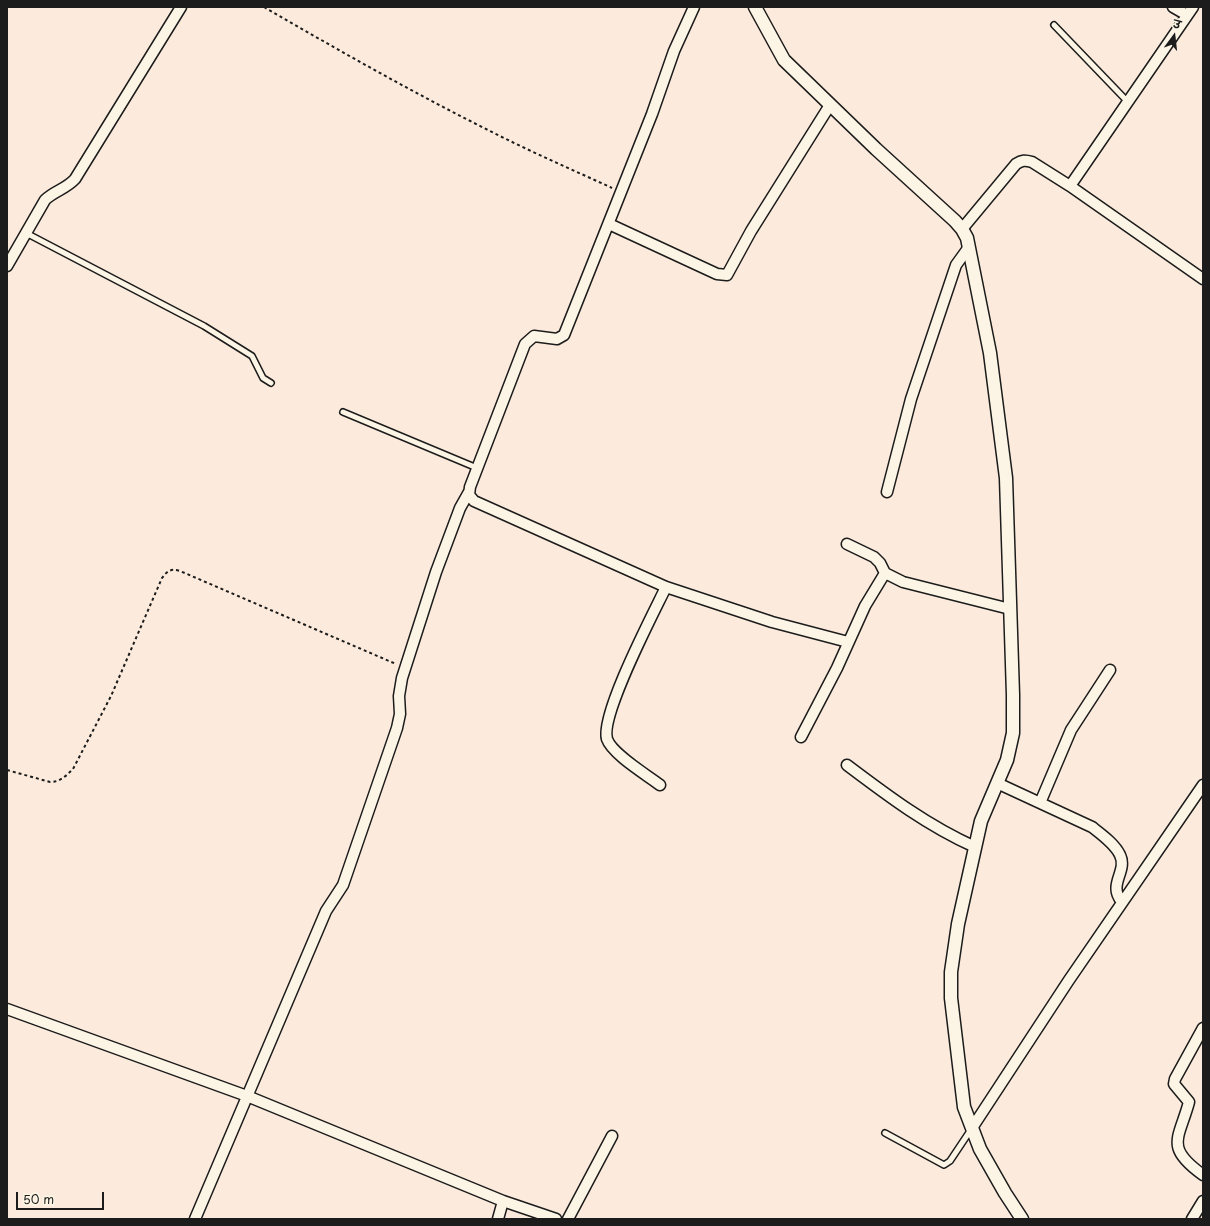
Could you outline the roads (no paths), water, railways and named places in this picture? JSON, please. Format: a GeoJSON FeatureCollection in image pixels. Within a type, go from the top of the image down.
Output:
{"type":"FeatureCollection","features":[{"type":"Feature","properties":{"kind":"street"},"geometry":{"type":"LineString","coordinates":[[7,266],[45,200],[50,195],[66,188],[75,179],[181,7]]}},
{"type":"Feature","properties":{"kind":"street"},"geometry":{"type":"LineString","coordinates":[[195,1219],[326,911],[343,885],[397,728],[400,714],[400,689],[405,668],[436,572],[460,508],[469,492],[525,344],[534,336],[557,339],[564,335],[622,192],[674,51],[694,7]]}},
{"type":"Feature","properties":{"kind":"street"},"geometry":{"type":"LineString","coordinates":[[755,7],[784,60],[962,229],[969,247],[990,353],[1006,478],[1012,733],[1008,760],[981,821],[958,924],[951,972],[950,998],[964,1107],[980,1149],[1004,1193],[1022,1219]]}},
{"type":"Feature","properties":{"kind":"street"},"geometry":{"type":"LineString","coordinates":[[1070,186],[1190,11],[1173,7]]}},
{"type":"Feature","properties":{"kind":"street"},"geometry":{"type":"LineString","coordinates":[[609,224],[717,274],[727,275],[751,231],[830,105]]}},
{"type":"Feature","properties":{"kind":"street"},"geometry":{"type":"LineString","coordinates":[[962,229],[1016,164],[1021,161],[1032,162],[1070,186],[1203,279]]}},
{"type":"Feature","properties":{"kind":"street"},"geometry":{"type":"LineString","coordinates":[[887,492],[911,399],[956,265],[969,247]]}},
{"type":"Feature","properties":{"kind":"street"},"geometry":{"type":"LineString","coordinates":[[469,492],[474,501],[666,587],[772,622],[848,642]]}},
{"type":"Feature","properties":{"kind":"street"},"geometry":{"type":"LineString","coordinates":[[847,544],[880,562],[885,573],[903,582],[1010,609]]}},
{"type":"Feature","properties":{"kind":"street"},"geometry":{"type":"LineString","coordinates":[[801,736],[837,668],[871,594],[885,573]]}},
{"type":"Feature","properties":{"kind":"street"},"geometry":{"type":"LineString","coordinates":[[660,785],[616,751],[608,740],[607,730],[616,694],[666,587]]}},
{"type":"Feature","properties":{"kind":"street"},"geometry":{"type":"LineString","coordinates":[[1040,803],[1071,730],[1110,670]]}},
{"type":"Feature","properties":{"kind":"street"},"geometry":{"type":"LineString","coordinates":[[848,765],[893,800],[930,824],[975,847]]}},
{"type":"Feature","properties":{"kind":"street"},"geometry":{"type":"LineString","coordinates":[[997,783],[1092,827],[1118,851],[1121,857],[1121,866],[1116,890],[1117,897],[1122,902]]}},
{"type":"Feature","properties":{"kind":"street"},"geometry":{"type":"LineString","coordinates":[[972,1128],[1122,902],[1203,785]]}},
{"type":"Feature","properties":{"kind":"street"},"geometry":{"type":"LineString","coordinates":[[7,1009],[247,1096],[361,1141],[503,1201],[556,1219]]}},
{"type":"Feature","properties":{"kind":"street"},"geometry":{"type":"LineString","coordinates":[[1203,1028],[1175,1079],[1174,1084],[1189,1102],[1177,1135],[1176,1144],[1181,1155],[1203,1176]]}},
{"type":"Feature","properties":{"kind":"street"},"geometry":{"type":"LineString","coordinates":[[568,1219],[612,1136]]}},
{"type":"Feature","properties":{"kind":"street"},"geometry":{"type":"LineString","coordinates":[[498,1219],[503,1201]]}},
{"type":"Feature","properties":{"kind":"street"},"geometry":{"type":"LineString","coordinates":[[1192,1219],[1203,1201]]}},
{"type":"Feature","properties":{"kind":"lane"},"geometry":{"type":"LineString","coordinates":[[1054,25],[1127,101]]}},
{"type":"Feature","properties":{"kind":"lane"},"geometry":{"type":"LineString","coordinates":[[26,233],[204,326],[252,356],[262,378],[271,383]]}},
{"type":"Feature","properties":{"kind":"lane"},"geometry":{"type":"LineString","coordinates":[[343,412],[477,468]]}},
{"type":"Feature","properties":{"kind":"lane"},"geometry":{"type":"LineString","coordinates":[[885,1133],[944,1165],[950,1161],[972,1128]]}}]}
